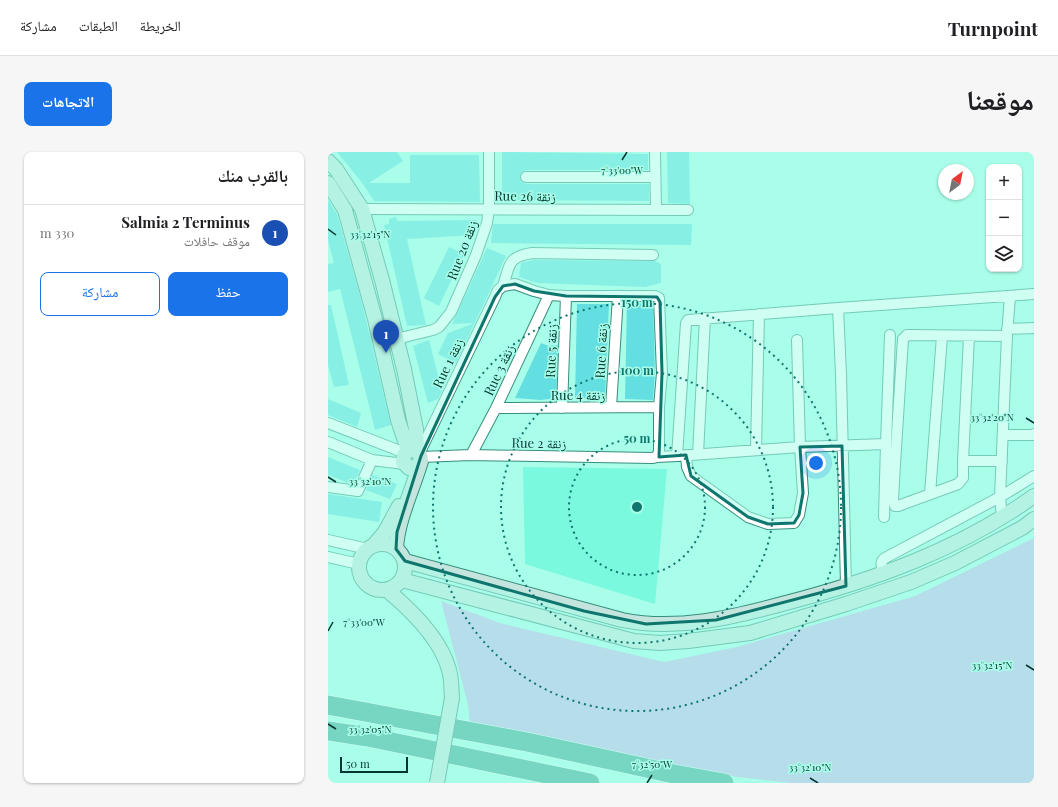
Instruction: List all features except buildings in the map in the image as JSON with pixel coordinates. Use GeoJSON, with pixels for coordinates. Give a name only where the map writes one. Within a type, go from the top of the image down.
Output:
{"type":"FeatureCollection","features":[{"type":"Feature","properties":{"kind":"highway"},"geometry":{"type":"LineString","coordinates":[[328,705],[527,742],[674,774],[724,783]]}},
{"type":"Feature","properties":{"kind":"highway"},"geometry":{"type":"LineString","coordinates":[[328,731],[368,736],[590,783]]}},
{"type":"Feature","properties":{"kind":"street","name":"Rue 20 زنقة"},"geometry":{"type":"LineString","coordinates":[[396,339],[428,332],[439,327],[451,312],[483,237],[489,209],[489,152]]}},
{"type":"Feature","properties":{"kind":"street"},"geometry":{"type":"LineString","coordinates":[[655,152],[656,210]]}},
{"type":"Feature","properties":{"kind":"street"},"geometry":{"type":"LineString","coordinates":[[328,161],[336,169],[362,209],[382,280],[404,369],[416,429],[413,457],[397,532],[396,548]]}},
{"type":"Feature","properties":{"kind":"street"},"geometry":{"type":"LineString","coordinates":[[526,177],[655,176]]}},
{"type":"Feature","properties":{"kind":"street"},"geometry":{"type":"LineString","coordinates":[[328,183],[345,210],[376,319],[398,420],[413,457],[407,485],[398,508],[385,532],[372,547],[362,555],[359,564],[361,576],[365,583],[372,588],[388,590],[398,585],[405,574],[405,561],[402,554],[396,548],[390,545],[382,544],[372,547],[328,540]]}},
{"type":"Feature","properties":{"kind":"street","name":"Rue 26 زنقة"},"geometry":{"type":"LineString","coordinates":[[362,209],[688,210]]}},
{"type":"Feature","properties":{"kind":"street","name":"Rue 1 زنقة"},"geometry":{"type":"LineString","coordinates":[[413,457],[498,290],[503,286],[511,263],[517,256],[532,253],[653,255]]}},
{"type":"Feature","properties":{"kind":"street"},"geometry":{"type":"LineString","coordinates":[[503,286],[515,284],[549,295],[655,296],[659,298],[662,373],[659,451],[657,457]]}},
{"type":"Feature","properties":{"kind":"street"},"geometry":{"type":"LineString","coordinates":[[797,340],[803,493],[800,515],[794,523],[768,524],[748,517],[691,476],[682,456],[686,323],[688,320],[1034,294]]}},
{"type":"Feature","properties":{"kind":"street","name":"Rue 3 زنقة"},"geometry":{"type":"LineString","coordinates":[[471,455],[496,408],[549,295]]}},
{"type":"Feature","properties":{"kind":"street","name":"Rue 5 زنقة"},"geometry":{"type":"LineString","coordinates":[[562,408],[566,296]]}},
{"type":"Feature","properties":{"kind":"street","name":"Rue 6 زنقة"},"geometry":{"type":"LineString","coordinates":[[611,407],[618,296]]}},
{"type":"Feature","properties":{"kind":"street"},"geometry":{"type":"LineString","coordinates":[[1002,518],[1000,497],[1010,296]]}},
{"type":"Feature","properties":{"kind":"street"},"geometry":{"type":"LineString","coordinates":[[838,308],[846,586]]}},
{"type":"Feature","properties":{"kind":"street"},"geometry":{"type":"LineString","coordinates":[[756,450],[759,314]]}},
{"type":"Feature","properties":{"kind":"street"},"geometry":{"type":"LineString","coordinates":[[698,454],[705,318]]}},
{"type":"Feature","properties":{"kind":"street"},"geometry":{"type":"LineString","coordinates":[[969,336],[963,478],[958,484],[895,506],[893,503],[894,464],[903,339],[907,335],[969,336],[1007,333],[1034,328]]}},
{"type":"Feature","properties":{"kind":"street"},"geometry":{"type":"LineString","coordinates":[[884,517],[890,335]]}},
{"type":"Feature","properties":{"kind":"street"},"geometry":{"type":"LineString","coordinates":[[930,494],[942,336]]}},
{"type":"Feature","properties":{"kind":"street","name":"Rue 4 زنقة"},"geometry":{"type":"LineString","coordinates":[[496,408],[660,407]]}},
{"type":"Feature","properties":{"kind":"street"},"geometry":{"type":"LineString","coordinates":[[328,423],[413,457]]}},
{"type":"Feature","properties":{"kind":"street"},"geometry":{"type":"LineString","coordinates":[[1003,435],[1034,434]]}},
{"type":"Feature","properties":{"kind":"street"},"geometry":{"type":"LineString","coordinates":[[328,442],[372,460],[413,457]]}},
{"type":"Feature","properties":{"kind":"street","name":"Rue 2 زنقة"},"geometry":{"type":"LineString","coordinates":[[413,457],[471,455],[652,458],[800,447],[886,444]]}},
{"type":"Feature","properties":{"kind":"street"},"geometry":{"type":"LineString","coordinates":[[328,487],[358,491],[372,460]]}},
{"type":"Feature","properties":{"kind":"street"},"geometry":{"type":"LineString","coordinates":[[963,462],[1002,461]]}},
{"type":"Feature","properties":{"kind":"street"},"geometry":{"type":"LineString","coordinates":[[884,573],[881,565],[883,560],[886,558],[1000,497],[1034,476]]}},
{"type":"Feature","properties":{"kind":"street"},"geometry":{"type":"LineString","coordinates":[[405,561],[584,611],[622,620],[646,624],[685,624],[716,620],[815,596],[925,558],[1002,518],[1034,496]]}},
{"type":"Feature","properties":{"kind":"street"},"geometry":{"type":"LineString","coordinates":[[402,580],[634,641],[654,643],[688,641],[750,632],[877,594],[911,582],[962,560],[1022,528],[1034,519]]}},
{"type":"Feature","properties":{"kind":"street"},"geometry":{"type":"LineString","coordinates":[[328,557],[359,564]]}},
{"type":"Feature","properties":{"kind":"street"},"geometry":{"type":"LineString","coordinates":[[388,590],[402,602],[421,623],[441,650],[450,671],[452,698],[437,783]]}},
{"type":"Feature","properties":{"kind":"highlighted area"},"geometry":{"type":"Polygon","coordinates":[[[515,284],[534,291],[566,296],[657,297],[660,302],[662,373],[659,457],[686,455],[691,476],[748,517],[768,524],[794,523],[799,515],[803,493],[800,447],[842,446],[846,586],[716,620],[646,624],[584,611],[405,561],[396,549],[397,532],[421,456],[495,297],[503,286],[515,284]]]}},
{"type":"Feature","properties":{"kind":"shaded area"},"geometry":{"type":"Polygon","coordinates":[[[523,467],[667,469],[655,604],[525,564],[523,467]]]}},
{"type":"Feature","properties":{"kind":"shaded area"},"geometry":{"type":"Polygon","coordinates":[[[1034,538],[1034,783],[790,783],[737,777],[470,726],[468,705],[441,601],[500,623],[664,662],[737,647],[915,596],[1034,538]]]}},
{"type":"Feature","properties":{"kind":"place","name":"Salmia 2 Terminus"},"geometry":{"type":"Point","coordinates":[386,353]}}]}
